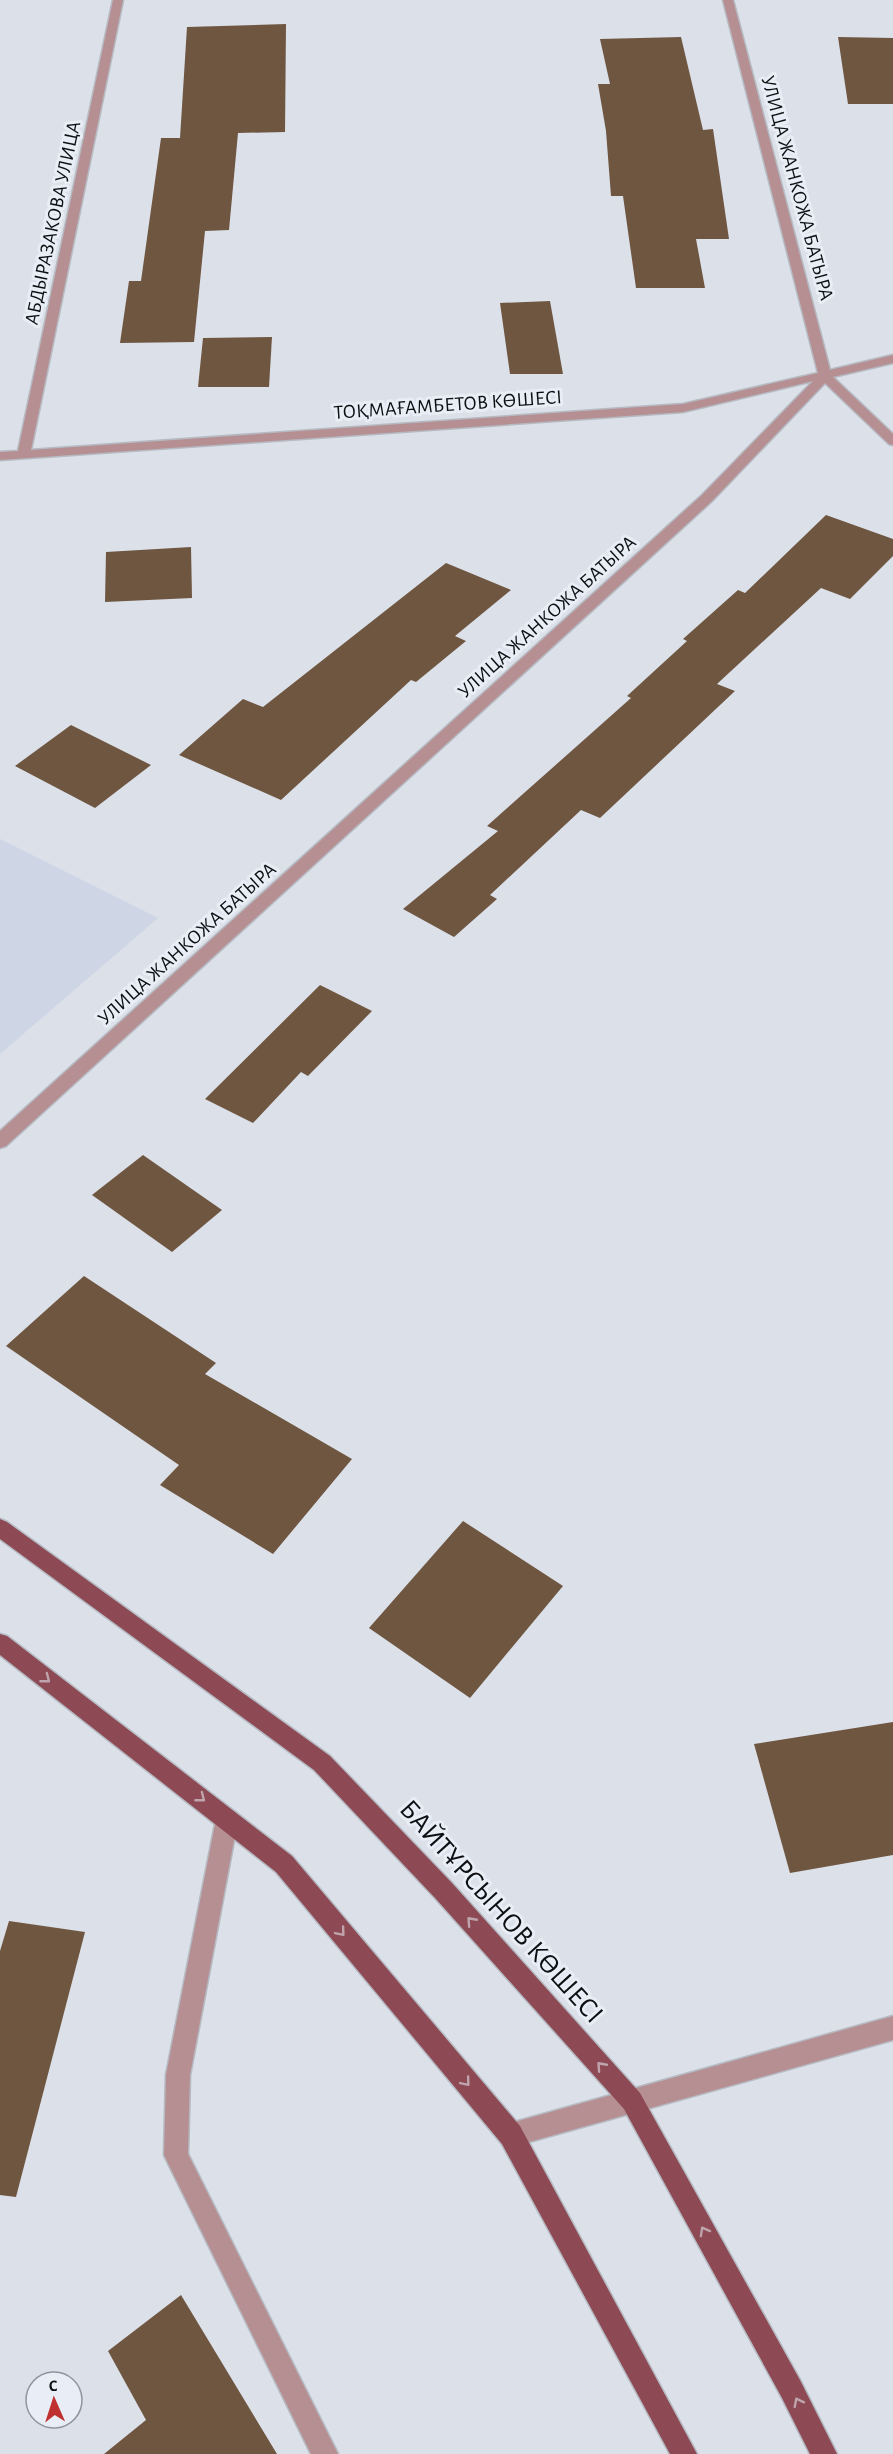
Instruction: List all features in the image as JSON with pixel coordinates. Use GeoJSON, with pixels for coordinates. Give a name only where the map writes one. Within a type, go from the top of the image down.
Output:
{"type":"FeatureCollection","features":[{"type":"Feature","properties":{"kind":"main road","name":"БАЙТҰРСЫНОВ КӨШЕСІ"},"geometry":{"type":"LineString","coordinates":[[0,1528],[322,1763],[444,1892],[632,2101],[791,2389],[824,2454]]}},
{"type":"Feature","properties":{"kind":"main road"},"geometry":{"type":"LineString","coordinates":[[0,1643],[284,1864],[511,2135],[684,2454]]}},
{"type":"Feature","properties":{"kind":"street","name":"АБДЫРАЗАКОВА УЛИЦА"},"geometry":{"type":"LineString","coordinates":[[24,454],[118,0]]}},
{"type":"Feature","properties":{"kind":"street","name":"УЛИЦА ЖАНКОЖА БАТЫРА"},"geometry":{"type":"LineString","coordinates":[[0,1141],[707,498],[825,376],[728,0]]}},
{"type":"Feature","properties":{"kind":"street","name":"ТОҚМАҒАМБЕТОВ КӨШЕСІ"},"geometry":{"type":"LineString","coordinates":[[0,456],[683,408],[893,359]]}},
{"type":"Feature","properties":{"kind":"street"},"geometry":{"type":"LineString","coordinates":[[825,376],[893,441]]}},
{"type":"Feature","properties":{"kind":"street"},"geometry":{"type":"LineString","coordinates":[[227,1819],[178,2075],[176,2155],[325,2454]]}},
{"type":"Feature","properties":{"kind":"street"},"geometry":{"type":"LineString","coordinates":[[511,2135],[893,2028]]}},
{"type":"Feature","properties":{"kind":"shaded area"},"geometry":{"type":"Polygon","coordinates":[[[0,839],[158,918],[0,1054],[0,839]]]}},
{"type":"Feature","properties":{"kind":"building"},"geometry":{"type":"Polygon","coordinates":[[[286,24],[285,132],[238,133],[229,230],[205,231],[194,342],[120,343],[129,281],[141,281],[161,138],[180,138],[187,27],[286,24]]]}},
{"type":"Feature","properties":{"kind":"building"},"geometry":{"type":"Polygon","coordinates":[[[681,37],[703,130],[713,129],[729,239],[696,239],[705,288],[636,288],[623,196],[611,196],[606,131],[598,84],[610,84],[600,39],[681,37]]]}},
{"type":"Feature","properties":{"kind":"building"},"geometry":{"type":"Polygon","coordinates":[[[838,37],[893,38],[893,104],[848,104],[838,37]]]}},
{"type":"Feature","properties":{"kind":"building"},"geometry":{"type":"Polygon","coordinates":[[[550,301],[563,374],[510,374],[500,303],[550,301]]]}},
{"type":"Feature","properties":{"kind":"building"},"geometry":{"type":"Polygon","coordinates":[[[272,337],[269,387],[198,387],[203,338],[272,337]]]}},
{"type":"Feature","properties":{"kind":"building"},"geometry":{"type":"Polygon","coordinates":[[[826,515],[893,539],[893,556],[850,599],[821,588],[717,684],[735,691],[600,818],[581,810],[490,895],[497,899],[454,937],[403,909],[498,831],[487,826],[631,698],[627,696],[687,641],[683,639],[738,590],[745,593],[826,515]]]}},
{"type":"Feature","properties":{"kind":"building"},"geometry":{"type":"Polygon","coordinates":[[[191,547],[192,598],[105,602],[106,552],[191,547]]]}},
{"type":"Feature","properties":{"kind":"building"},"geometry":{"type":"Polygon","coordinates":[[[446,563],[511,590],[455,636],[466,641],[416,682],[411,680],[281,800],[179,755],[243,699],[263,707],[446,563]]]}},
{"type":"Feature","properties":{"kind":"building"},"geometry":{"type":"Polygon","coordinates":[[[71,725],[151,765],[95,808],[15,766],[71,725]]]}},
{"type":"Feature","properties":{"kind":"building"},"geometry":{"type":"Polygon","coordinates":[[[320,985],[372,1011],[308,1076],[301,1072],[253,1123],[205,1099],[320,985]]]}},
{"type":"Feature","properties":{"kind":"building"},"geometry":{"type":"Polygon","coordinates":[[[143,1155],[222,1210],[172,1252],[92,1195],[143,1155]]]}},
{"type":"Feature","properties":{"kind":"building"},"geometry":{"type":"Polygon","coordinates":[[[84,1276],[216,1363],[205,1374],[352,1459],[273,1554],[160,1485],[179,1465],[6,1346],[84,1276]]]}},
{"type":"Feature","properties":{"kind":"building"},"geometry":{"type":"Polygon","coordinates":[[[463,1521],[563,1586],[470,1698],[369,1628],[463,1521]]]}},
{"type":"Feature","properties":{"kind":"building"},"geometry":{"type":"Polygon","coordinates":[[[893,1722],[893,1855],[790,1873],[754,1744],[893,1722]]]}},
{"type":"Feature","properties":{"kind":"building"},"geometry":{"type":"Polygon","coordinates":[[[9,1921],[85,1932],[16,2197],[0,2195],[0,1951],[9,1921]]]}},
{"type":"Feature","properties":{"kind":"building"},"geometry":{"type":"Polygon","coordinates":[[[181,2295],[277,2454],[104,2454],[146,2420],[108,2351],[181,2295]]]}}]}
